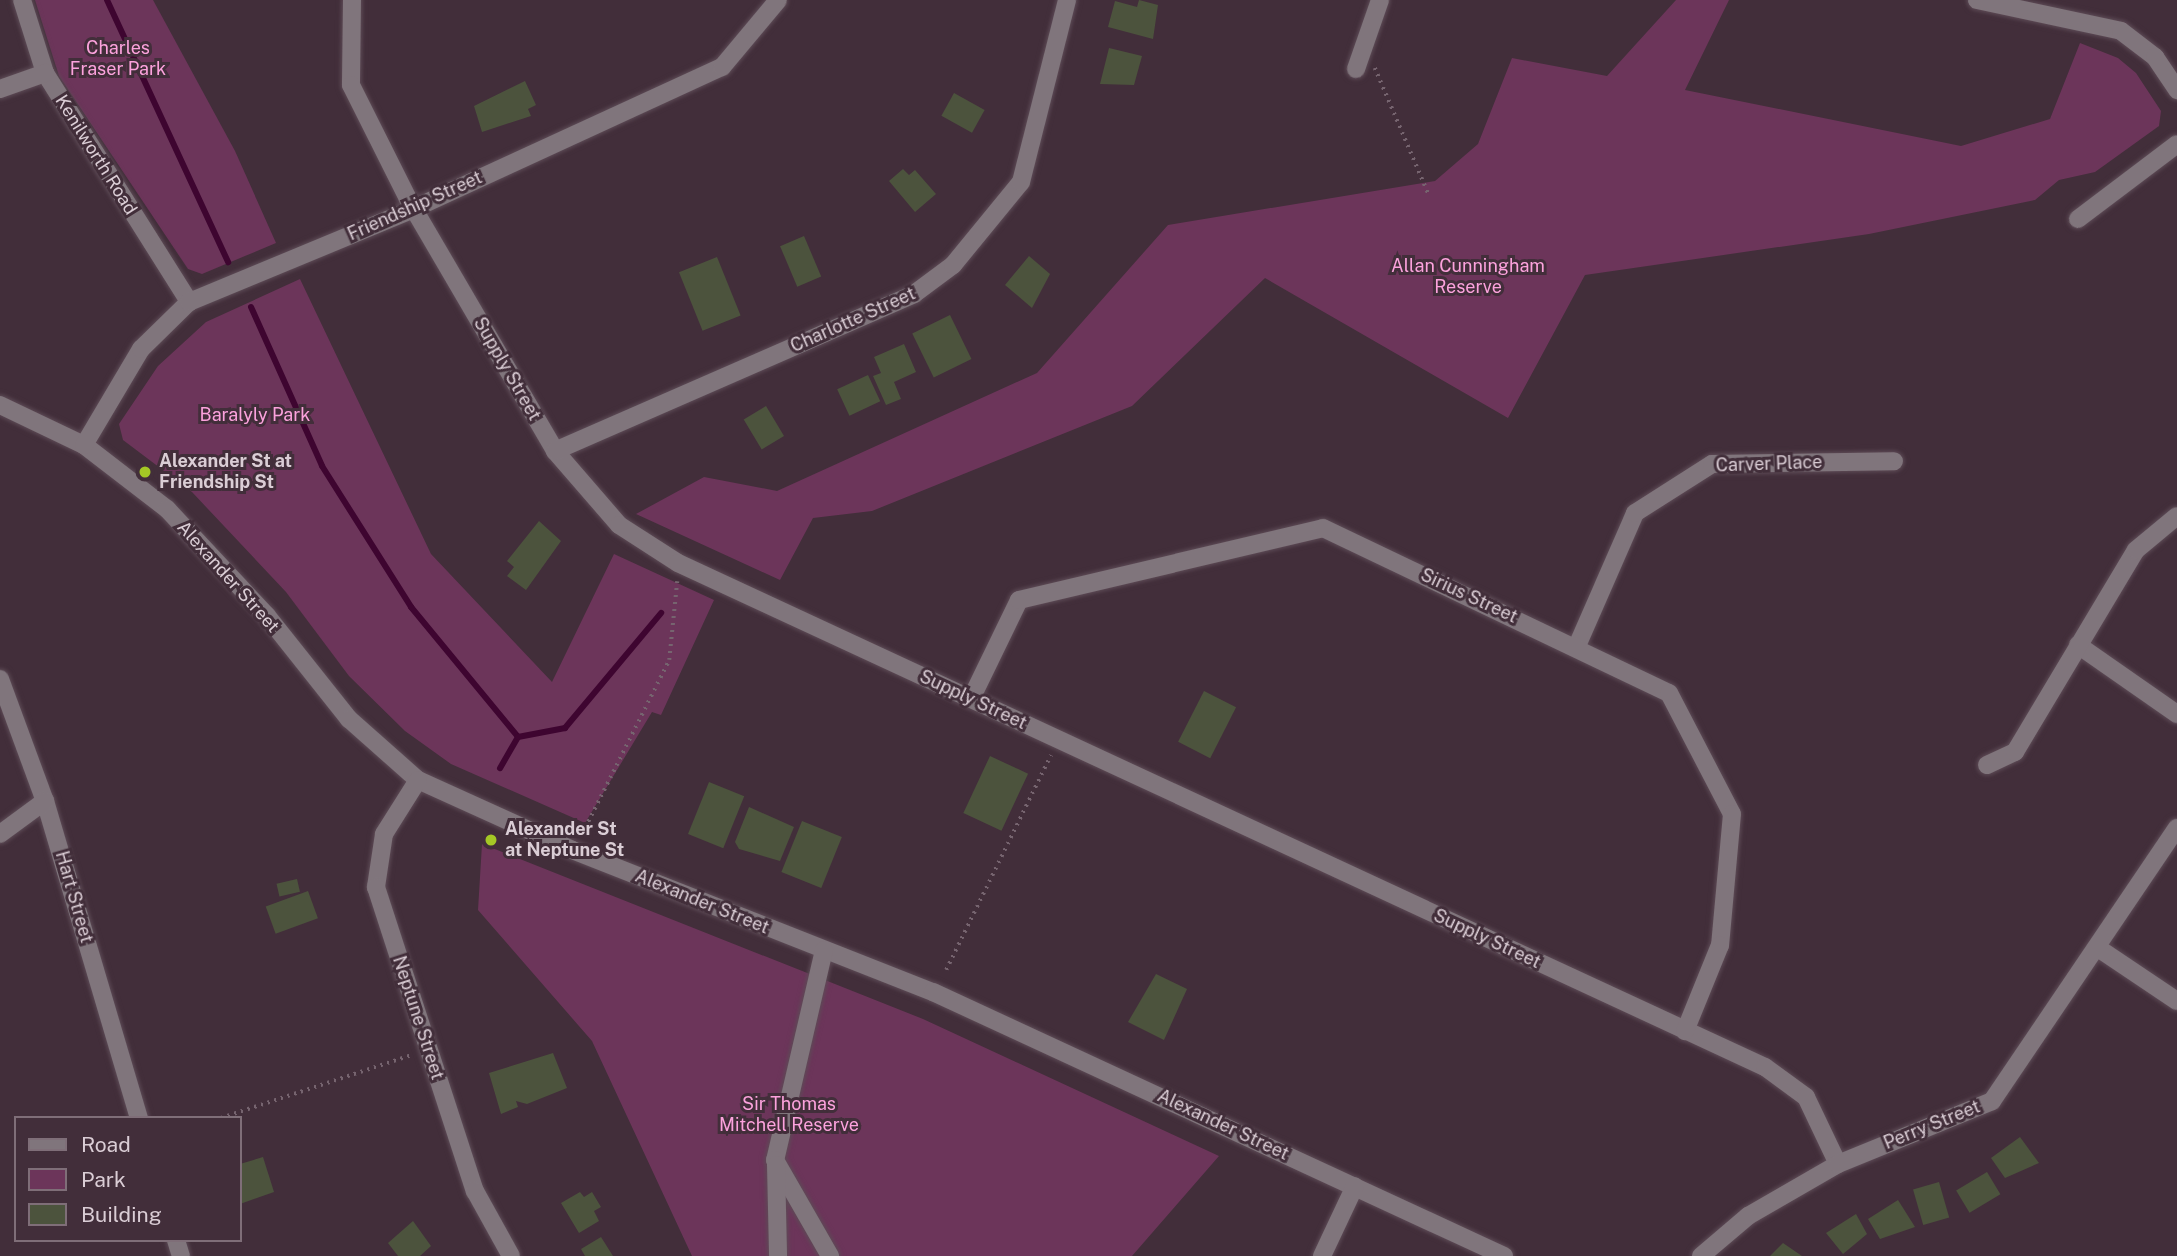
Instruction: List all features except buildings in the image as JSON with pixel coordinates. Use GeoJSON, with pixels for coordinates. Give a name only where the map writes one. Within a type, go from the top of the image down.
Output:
{"type":"FeatureCollection","features":[{"type":"Feature","properties":{"kind":"street","name":"Kenilworth Road"},"geometry":{"type":"LineString","coordinates":[[22,0],[45,73],[188,302]]}},
{"type":"Feature","properties":{"kind":"street","name":"Supply Street"},"geometry":{"type":"LineString","coordinates":[[352,0],[351,85],[413,209],[555,451],[619,525],[676,562],[1785,1079],[1806,1097],[1838,1164]]}},
{"type":"Feature","properties":{"kind":"street","name":"Friendship Street"},"geometry":{"type":"LineString","coordinates":[[84,445],[141,349],[188,302],[413,209],[722,67],[778,0]]}},
{"type":"Feature","properties":{"kind":"street","name":"Charlotte Street"},"geometry":{"type":"LineString","coordinates":[[555,451],[914,294],[953,265],[1021,182],[1067,0]]}},
{"type":"Feature","properties":{"kind":"street"},"geometry":{"type":"LineString","coordinates":[[1356,69],[1380,0]]}},
{"type":"Feature","properties":{"kind":"street"},"geometry":{"type":"LineString","coordinates":[[1977,0],[2121,31],[2155,57],[2177,90]]}},
{"type":"Feature","properties":{"kind":"street"},"geometry":{"type":"LineString","coordinates":[[0,89],[45,73]]}},
{"type":"Feature","properties":{"kind":"street"},"geometry":{"type":"LineString","coordinates":[[2078,219],[2177,144]]}},
{"type":"Feature","properties":{"kind":"street","name":"Alexander Street"},"geometry":{"type":"LineString","coordinates":[[0,405],[84,445],[167,509],[267,616],[349,719],[418,780],[572,850],[933,992],[1504,1256]]}},
{"type":"Feature","properties":{"kind":"street","name":"Carver Place"},"geometry":{"type":"LineString","coordinates":[[1577,646],[1635,513],[1712,464],[1894,461]]}},
{"type":"Feature","properties":{"kind":"street"},"geometry":{"type":"LineString","coordinates":[[1987,765],[2015,752],[2136,550],[2177,516]]}},
{"type":"Feature","properties":{"kind":"street","name":"Sirius Street"},"geometry":{"type":"LineString","coordinates":[[971,699],[1020,600],[1322,527],[1577,646],[1669,693],[1732,814],[1720,945],[1685,1031]]}},
{"type":"Feature","properties":{"kind":"street"},"geometry":{"type":"LineString","coordinates":[[2078,645],[2177,714]]}},
{"type":"Feature","properties":{"kind":"street","name":"Hart Street"},"geometry":{"type":"LineString","coordinates":[[0,679],[46,801],[138,1116]]}},
{"type":"Feature","properties":{"kind":"street","name":"Neptune Street"},"geometry":{"type":"LineString","coordinates":[[418,780],[384,834],[376,887],[475,1191],[511,1256]]}},
{"type":"Feature","properties":{"kind":"street"},"geometry":{"type":"LineString","coordinates":[[0,834],[46,801]]}},
{"type":"Feature","properties":{"kind":"street","name":"Perry Street"},"geometry":{"type":"LineString","coordinates":[[1701,1256],[1748,1216],[1838,1164],[1992,1101],[2177,828]]}},
{"type":"Feature","properties":{"kind":"street"},"geometry":{"type":"LineString","coordinates":[[2098,948],[2177,1001]]}},
{"type":"Feature","properties":{"kind":"street"},"geometry":{"type":"LineString","coordinates":[[778,1256],[775,1160],[824,950]]}},
{"type":"Feature","properties":{"kind":"street"},"geometry":{"type":"LineString","coordinates":[[775,1160],[830,1256]]}},
{"type":"Feature","properties":{"kind":"street"},"geometry":{"type":"LineString","coordinates":[[1322,1256],[1355,1186]]}},
{"type":"Feature","properties":{"kind":"path"},"geometry":{"type":"LineString","coordinates":[[1365,44],[1428,193]]}},
{"type":"Feature","properties":{"kind":"path"},"geometry":{"type":"LineString","coordinates":[[585,828],[669,660],[679,601],[676,562]]}},
{"type":"Feature","properties":{"kind":"path"},"geometry":{"type":"LineString","coordinates":[[946,970],[1059,739]]}},
{"type":"Feature","properties":{"kind":"path"},"geometry":{"type":"LineString","coordinates":[[227,1116],[427,1050]]}},
{"type":"Feature","properties":{"kind":"green space","name":"Charles Fraser Park"},"geometry":{"type":"Polygon","coordinates":[[[35,0],[153,0],[235,151],[276,243],[202,274],[188,269],[59,76],[35,0]]]}},
{"type":"Feature","properties":{"kind":"green space","name":"Allan Cunningham Reserve"},"geometry":{"type":"Polygon","coordinates":[[[1676,0],[1729,0],[1685,90],[1961,146],[2050,119],[2080,43],[2118,58],[2136,73],[2161,111],[2159,126],[2095,172],[2059,180],[2035,200],[1869,234],[1585,275],[1508,418],[1265,278],[1132,406],[872,511],[813,518],[780,580],[636,514],[704,477],[777,491],[1037,373],[1168,225],[1435,181],[1478,144],[1512,58],[1607,76],[1676,0]]]}},
{"type":"Feature","properties":{"kind":"green space","name":"Baralyly Park"},"geometry":{"type":"Polygon","coordinates":[[[300,279],[431,554],[552,682],[614,554],[714,600],[661,715],[652,712],[585,823],[451,764],[405,731],[349,676],[286,592],[192,492],[123,440],[119,424],[158,366],[206,322],[300,279]]]}},
{"type":"Feature","properties":{"kind":"green space","name":"Sir Thomas Mitchell Reserve"},"geometry":{"type":"Polygon","coordinates":[[[482,844],[923,1019],[1219,1156],[1132,1256],[692,1256],[592,1041],[478,910],[482,844]]]}},
{"type":"Feature","properties":{"kind":"waterway"},"geometry":{"type":"LineString","coordinates":[[107,0],[228,262]]}},
{"type":"Feature","properties":{"kind":"waterway"},"geometry":{"type":"LineString","coordinates":[[251,307],[322,466],[411,607],[518,737],[500,768]]}},
{"type":"Feature","properties":{"kind":"waterway"},"geometry":{"type":"LineString","coordinates":[[518,737],[565,728],[661,613]]}},
{"type":"Feature","properties":{"kind":"place","name":"Alexander St at Friendship St"},"geometry":{"type":"Point","coordinates":[145,472]}},
{"type":"Feature","properties":{"kind":"place","name":"Alexander St at Neptune St"},"geometry":{"type":"Point","coordinates":[491,840]}}]}
